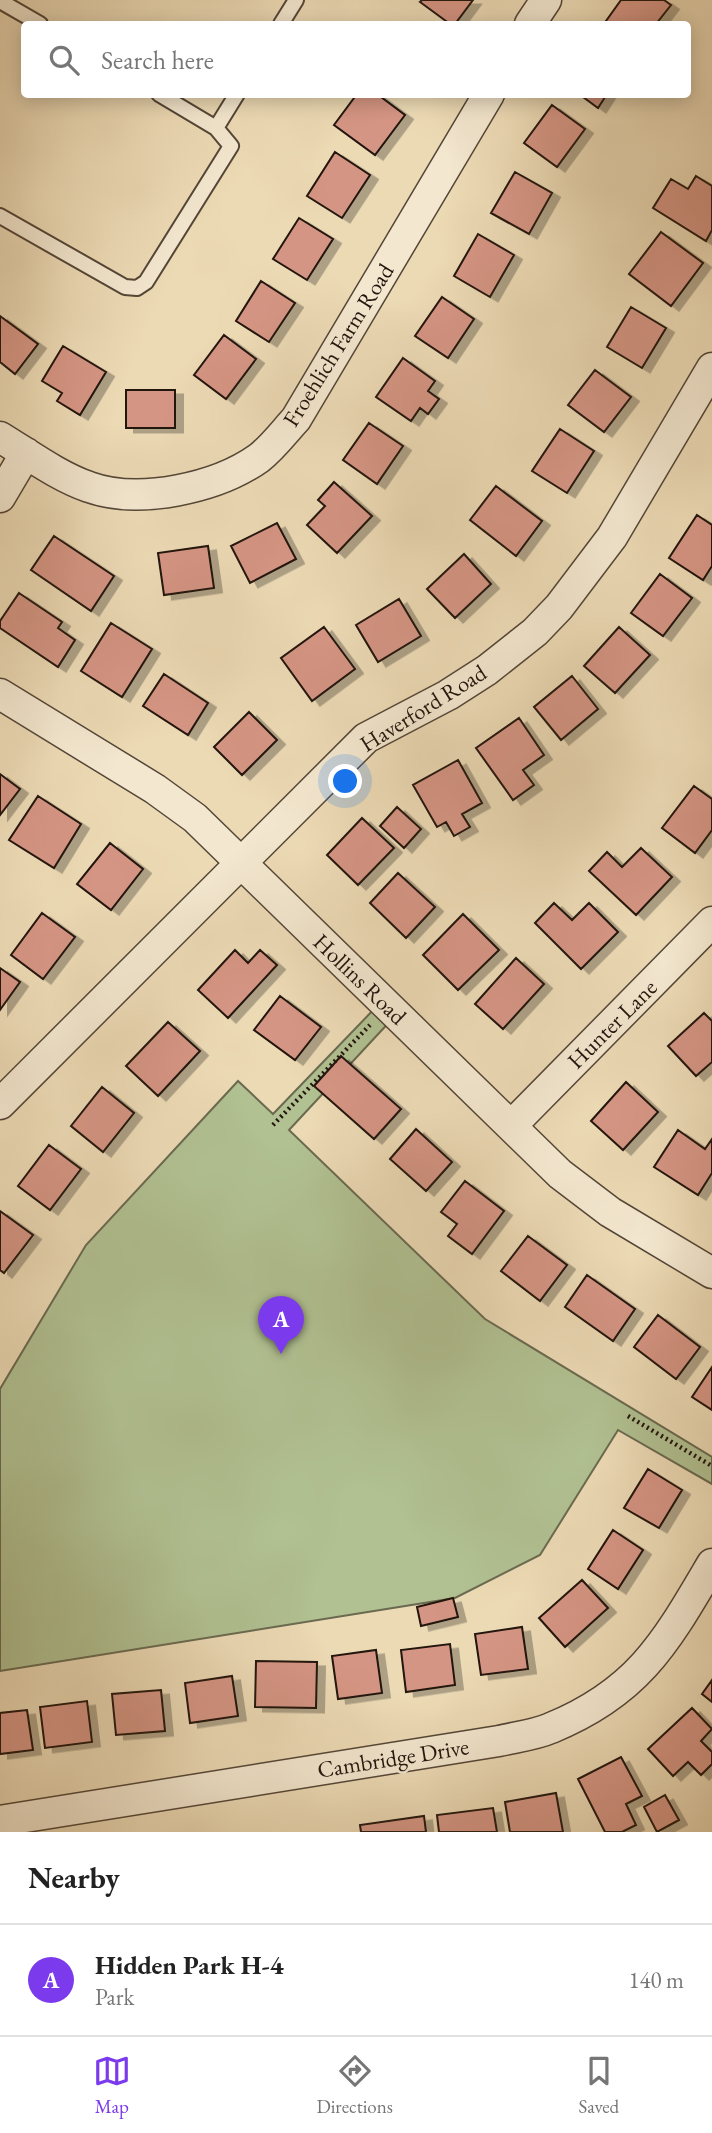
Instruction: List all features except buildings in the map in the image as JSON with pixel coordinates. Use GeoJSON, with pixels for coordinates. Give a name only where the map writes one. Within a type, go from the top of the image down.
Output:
{"type":"FeatureCollection","features":[{"type":"Feature","properties":{"kind":"street"},"geometry":{"type":"LineString","coordinates":[[532,21],[546,0]]}},
{"type":"Feature","properties":{"kind":"street","name":"Froehlich Farm Road"},"geometry":{"type":"LineString","coordinates":[[0,437],[90,488],[140,494],[187,489],[215,482],[257,459],[296,419],[487,98]]}},
{"type":"Feature","properties":{"kind":"street","name":"Haverford Road"},"geometry":{"type":"LineString","coordinates":[[0,1104],[238,863],[366,738],[448,695],[488,670],[551,615],[612,537],[712,368]]}},
{"type":"Feature","properties":{"kind":"street"},"geometry":{"type":"LineString","coordinates":[[0,497],[26,453]]}},
{"type":"Feature","properties":{"kind":"street","name":"Hollins Road"},"geometry":{"type":"LineString","coordinates":[[0,694],[155,789],[195,818],[238,863],[560,1174],[610,1212],[712,1273]]}},
{"type":"Feature","properties":{"kind":"street","name":"Hunter Lane"},"geometry":{"type":"LineString","coordinates":[[512,1125],[712,922]]}},
{"type":"Feature","properties":{"kind":"street","name":"Cambridge Drive"},"geometry":{"type":"LineString","coordinates":[[0,1821],[499,1741],[550,1729],[611,1697],[643,1670],[682,1615],[712,1564]]}},
{"type":"Feature","properties":{"kind":"lane"},"geometry":{"type":"LineString","coordinates":[[283,21],[296,0]]}},
{"type":"Feature","properties":{"kind":"lane"},"geometry":{"type":"LineString","coordinates":[[0,1],[35,21]]}},
{"type":"Feature","properties":{"kind":"lane"},"geometry":{"type":"LineString","coordinates":[[0,216],[125,287],[136,288],[146,282],[231,146],[216,128],[166,98]]}},
{"type":"Feature","properties":{"kind":"lane"},"geometry":{"type":"LineString","coordinates":[[216,128],[235,98]]}},
{"type":"Feature","properties":{"kind":"path"},"geometry":{"type":"LineString","coordinates":[[273,1125],[389,1006]]}},
{"type":"Feature","properties":{"kind":"path"},"geometry":{"type":"LineString","coordinates":[[628,1416],[712,1466]]}},
{"type":"Feature","properties":{"kind":"green space"},"geometry":{"type":"Polygon","coordinates":[[[379,1004],[394,1017],[289,1130],[485,1319],[712,1457],[712,1484],[618,1430],[540,1555],[455,1598],[0,1671],[0,1389],[86,1245],[238,1081],[273,1114],[379,1004]]]}},
{"type":"Feature","properties":{"kind":"place","name":"Hidden Park H-4"},"geometry":{"type":"Point","coordinates":[281,1354]}}]}
